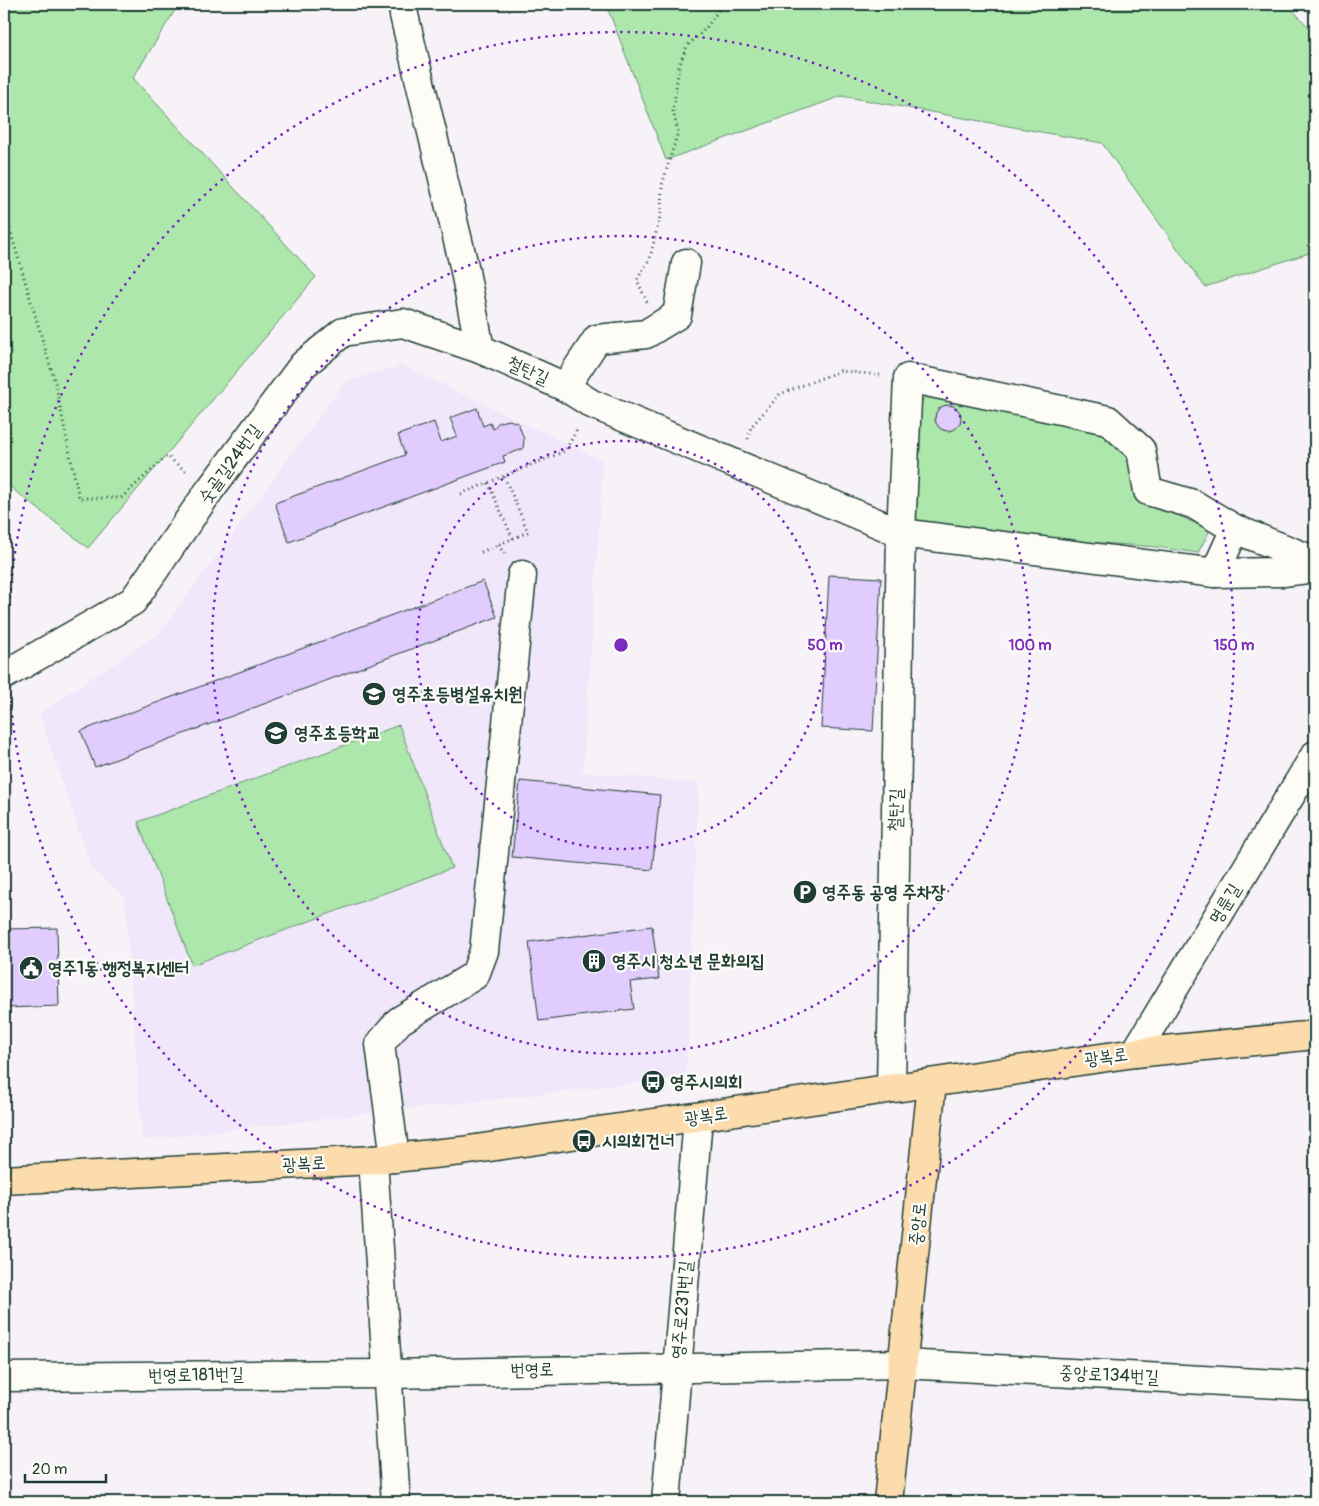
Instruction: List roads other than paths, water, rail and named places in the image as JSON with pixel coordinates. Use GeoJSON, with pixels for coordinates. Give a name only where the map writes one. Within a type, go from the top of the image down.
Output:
{"type":"FeatureCollection","features":[{"type":"Feature","properties":{"kind":"main road","name":"광복로"},"geometry":{"type":"LineString","coordinates":[[4,1180],[384,1159],[698,1118],[892,1087],[932,1083],[1135,1053],[1315,1035]]}},
{"type":"Feature","properties":{"kind":"main road","name":"중앙로"},"geometry":{"type":"LineString","coordinates":[[888,1502],[932,1083]]}},
{"type":"Feature","properties":{"kind":"street"},"geometry":{"type":"LineString","coordinates":[[403,4],[406,25],[464,266],[480,349]]}},
{"type":"Feature","properties":{"kind":"street"},"geometry":{"type":"LineString","coordinates":[[565,387],[597,339],[646,334],[677,315],[686,263]]}},
{"type":"Feature","properties":{"kind":"street","name":"숫골길24번길"},"geometry":{"type":"LineString","coordinates":[[4,675],[133,601],[209,492],[303,365],[343,332],[403,323],[480,349]]}},
{"type":"Feature","properties":{"kind":"street","name":"철탄길"},"geometry":{"type":"LineString","coordinates":[[480,349],[565,387],[592,404],[901,533]]}},
{"type":"Feature","properties":{"kind":"street","name":"철탄길"},"geometry":{"type":"LineString","coordinates":[[892,1087],[901,533],[908,378],[1108,420],[1142,450],[1148,491],[1193,504],[1235,529]]}},
{"type":"Feature","properties":{"kind":"street"},"geometry":{"type":"LineString","coordinates":[[1215,573],[1235,529],[1315,561]]}},
{"type":"Feature","properties":{"kind":"street"},"geometry":{"type":"LineString","coordinates":[[901,533],[1215,573],[1283,572],[1315,568]]}},
{"type":"Feature","properties":{"kind":"street"},"geometry":{"type":"LineString","coordinates":[[396,1502],[388,1374],[380,1044],[399,1021],[475,975],[484,950],[522,575]]}},
{"type":"Feature","properties":{"kind":"street","name":"명륜길"},"geometry":{"type":"LineString","coordinates":[[1135,1053],[1315,755]]}},
{"type":"Feature","properties":{"kind":"street","name":"영주로231번길"},"geometry":{"type":"LineString","coordinates":[[666,1502],[698,1118]]}},
{"type":"Feature","properties":{"kind":"street"},"geometry":{"type":"LineString","coordinates":[[677,1367],[903,1364]]}},
{"type":"Feature","properties":{"kind":"street","name":"중앙로134번길"},"geometry":{"type":"LineString","coordinates":[[903,1364],[1315,1386]]}},
{"type":"Feature","properties":{"kind":"street","name":"번영로"},"geometry":{"type":"LineString","coordinates":[[388,1374],[677,1367]]}},
{"type":"Feature","properties":{"kind":"street","name":"번영로181번길"},"geometry":{"type":"LineString","coordinates":[[4,1377],[388,1374]]}},
{"type":"Feature","properties":{"kind":"place","name":"영주초등병설유치원"},"geometry":{"type":"Point","coordinates":[374,694]}},
{"type":"Feature","properties":{"kind":"place","name":"영주초등학교"},"geometry":{"type":"Point","coordinates":[276,733]}},
{"type":"Feature","properties":{"kind":"place","name":"영주동 공영 주차장"},"geometry":{"type":"Point","coordinates":[805,892]}},
{"type":"Feature","properties":{"kind":"place","name":"영주시 청소년 문화의집"},"geometry":{"type":"Point","coordinates":[594,961]}},
{"type":"Feature","properties":{"kind":"place","name":"영주1동 행정복지센터"},"geometry":{"type":"Point","coordinates":[31,968]}},
{"type":"Feature","properties":{"kind":"place","name":"영주시의회"},"geometry":{"type":"Point","coordinates":[653,1082]}},
{"type":"Feature","properties":{"kind":"place","name":"시의회건너"},"geometry":{"type":"Point","coordinates":[584,1141]}}]}
